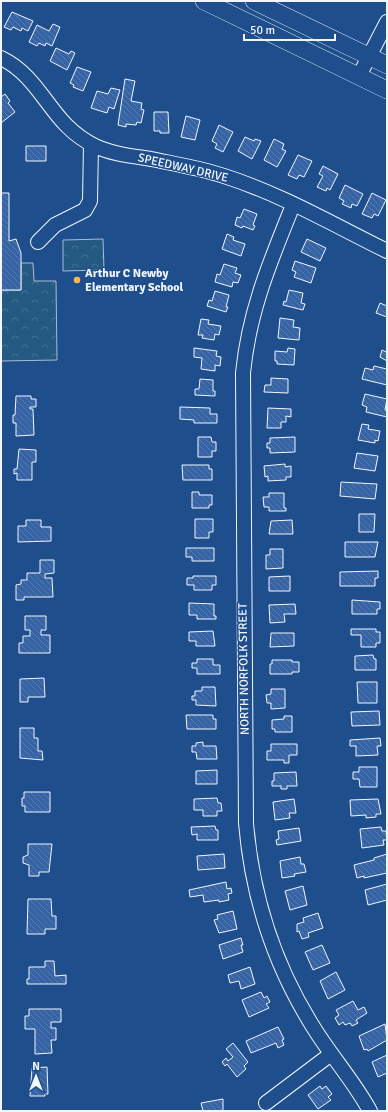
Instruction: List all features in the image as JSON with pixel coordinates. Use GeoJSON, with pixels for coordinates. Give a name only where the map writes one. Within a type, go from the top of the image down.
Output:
{"type":"FeatureCollection","features":[{"type":"Feature","properties":{"kind":"main road"},"geometry":{"type":"LineString","coordinates":[[204,1],[387,90]]}},
{"type":"Feature","properties":{"kind":"main road"},"geometry":{"type":"LineString","coordinates":[[254,1],[387,65]]}},
{"type":"Feature","properties":{"kind":"street"},"geometry":{"type":"LineString","coordinates":[[359,76],[386,27]]}},
{"type":"Feature","properties":{"kind":"street","name":"SPEEDWAY DRIVE"},"geometry":{"type":"LineString","coordinates":[[1,58],[26,75],[62,123],[75,134],[91,144],[120,154],[180,165],[224,176],[293,205],[387,251]]}},
{"type":"Feature","properties":{"kind":"street"},"geometry":{"type":"LineString","coordinates":[[38,242],[56,225],[85,210],[90,201],[91,144]]}},
{"type":"Feature","properties":{"kind":"street","name":"NORTH NORFOLK STREET"},"geometry":{"type":"LineString","coordinates":[[293,205],[257,296],[246,345],[243,373],[245,800],[251,861],[267,927],[280,965],[311,1024],[359,1092],[370,1111]]}},
{"type":"Feature","properties":{"kind":"street"},"geometry":{"type":"LineString","coordinates":[[266,1103],[332,1054]]}},
{"type":"Feature","properties":{"kind":"green space"},"geometry":{"type":"Polygon","coordinates":[[[103,239],[104,270],[63,271],[63,240],[103,239]]]}},
{"type":"Feature","properties":{"kind":"green space"},"geometry":{"type":"Polygon","coordinates":[[[21,263],[33,263],[34,281],[56,281],[57,360],[1,361],[1,290],[21,290],[21,263]]]}},
{"type":"Feature","properties":{"kind":"building"},"geometry":{"type":"Polygon","coordinates":[[[12,12],[33,21],[28,31],[22,28],[21,31],[13,27],[11,30],[4,27],[12,12]]]}},
{"type":"Feature","properties":{"kind":"building"},"geometry":{"type":"Polygon","coordinates":[[[53,24],[60,27],[52,46],[46,43],[45,46],[39,43],[37,46],[29,42],[37,25],[49,31],[53,24]]]}},
{"type":"Feature","properties":{"kind":"building"},"geometry":{"type":"Polygon","coordinates":[[[56,48],[69,54],[71,51],[75,53],[67,70],[50,61],[56,48]]]}},
{"type":"Feature","properties":{"kind":"building"},"geometry":{"type":"Polygon","coordinates":[[[77,67],[91,72],[83,91],[73,87],[74,85],[70,83],[77,67]]]}},
{"type":"Feature","properties":{"kind":"building"},"geometry":{"type":"Polygon","coordinates":[[[125,79],[135,81],[131,101],[142,103],[141,109],[144,110],[141,123],[137,122],[136,125],[126,124],[126,127],[118,125],[125,79]]]}},
{"type":"Feature","properties":{"kind":"building"},"geometry":{"type":"Polygon","coordinates":[[[111,88],[120,90],[114,109],[109,107],[107,113],[91,108],[97,91],[108,94],[111,88]]]}},
{"type":"Feature","properties":{"kind":"building"},"geometry":{"type":"Polygon","coordinates":[[[5,94],[10,101],[8,103],[15,112],[1,123],[1,97],[5,94]]]}},
{"type":"Feature","properties":{"kind":"building"},"geometry":{"type":"Polygon","coordinates":[[[154,112],[168,112],[169,133],[154,131],[154,112]]]}},
{"type":"Feature","properties":{"kind":"building"},"geometry":{"type":"Polygon","coordinates":[[[186,116],[200,120],[195,140],[181,137],[186,116]]]}},
{"type":"Feature","properties":{"kind":"building"},"geometry":{"type":"Polygon","coordinates":[[[219,125],[233,132],[223,152],[215,148],[217,144],[212,141],[219,125]]]}},
{"type":"Feature","properties":{"kind":"building"},"geometry":{"type":"Polygon","coordinates":[[[245,137],[254,141],[255,139],[261,141],[252,159],[238,151],[245,137]]]}},
{"type":"Feature","properties":{"kind":"building"},"geometry":{"type":"Polygon","coordinates":[[[274,139],[284,144],[282,149],[286,151],[277,167],[264,160],[274,139]]]}},
{"type":"Feature","properties":{"kind":"building"},"geometry":{"type":"Polygon","coordinates":[[[26,146],[46,146],[46,161],[26,161],[26,146]]]}},
{"type":"Feature","properties":{"kind":"building"},"geometry":{"type":"Polygon","coordinates":[[[298,155],[312,161],[304,177],[299,175],[297,179],[288,175],[298,155]]]}},
{"type":"Feature","properties":{"kind":"building"},"geometry":{"type":"Polygon","coordinates":[[[323,166],[338,174],[330,190],[327,188],[326,191],[317,187],[323,176],[319,174],[323,166]]]}},
{"type":"Feature","properties":{"kind":"building"},"geometry":{"type":"Polygon","coordinates":[[[345,185],[363,194],[357,206],[352,204],[351,208],[342,204],[344,201],[339,198],[345,185]]]}},
{"type":"Feature","properties":{"kind":"building"},"geometry":{"type":"Polygon","coordinates":[[[1,193],[9,193],[9,241],[16,239],[21,253],[21,290],[1,290],[1,193]]]}},
{"type":"Feature","properties":{"kind":"building"},"geometry":{"type":"Polygon","coordinates":[[[372,193],[386,200],[378,216],[374,214],[372,218],[362,214],[372,193]]]}},
{"type":"Feature","properties":{"kind":"building"},"geometry":{"type":"Polygon","coordinates":[[[244,209],[257,214],[253,225],[255,226],[253,230],[235,225],[237,217],[240,218],[244,209]]]}},
{"type":"Feature","properties":{"kind":"building"},"geometry":{"type":"Polygon","coordinates":[[[227,234],[234,237],[233,240],[245,244],[241,256],[222,249],[227,234]]]}},
{"type":"Feature","properties":{"kind":"building"},"geometry":{"type":"Polygon","coordinates":[[[307,239],[326,248],[320,261],[301,252],[307,239]]]}},
{"type":"Feature","properties":{"kind":"building"},"geometry":{"type":"Polygon","coordinates":[[[295,261],[316,268],[311,283],[294,277],[296,272],[292,270],[295,261]]]}},
{"type":"Feature","properties":{"kind":"building"},"geometry":{"type":"Polygon","coordinates":[[[224,264],[237,268],[235,273],[241,275],[238,283],[233,282],[232,287],[215,282],[217,274],[220,275],[224,264]]]}},
{"type":"Feature","properties":{"kind":"building"},"geometry":{"type":"Polygon","coordinates":[[[289,290],[303,293],[301,303],[305,304],[303,310],[283,305],[284,301],[286,302],[289,290]]]}},
{"type":"Feature","properties":{"kind":"building"},"geometry":{"type":"Polygon","coordinates":[[[215,291],[229,295],[226,312],[207,306],[209,300],[212,301],[215,291]]]}},
{"type":"Feature","properties":{"kind":"building"},"geometry":{"type":"Polygon","coordinates":[[[380,303],[387,306],[387,317],[376,313],[380,303]]]}},
{"type":"Feature","properties":{"kind":"building"},"geometry":{"type":"Polygon","coordinates":[[[280,318],[294,320],[293,327],[300,328],[299,340],[278,338],[280,318]]]}},
{"type":"Feature","properties":{"kind":"building"},"geometry":{"type":"Polygon","coordinates":[[[201,319],[209,320],[208,324],[221,326],[219,335],[215,334],[214,340],[202,338],[203,335],[198,335],[201,319]]]}},
{"type":"Feature","properties":{"kind":"building"},"geometry":{"type":"Polygon","coordinates":[[[194,348],[217,351],[216,356],[221,357],[220,366],[215,365],[215,371],[201,369],[202,358],[194,357],[194,348]]]}},
{"type":"Feature","properties":{"kind":"building"},"geometry":{"type":"Polygon","coordinates":[[[288,348],[295,349],[294,365],[277,364],[277,361],[275,361],[275,351],[287,352],[288,348]]]}},
{"type":"Feature","properties":{"kind":"building"},"geometry":{"type":"Polygon","coordinates":[[[387,348],[387,361],[380,357],[382,350],[386,352],[387,348]]]}},
{"type":"Feature","properties":{"kind":"building"},"geometry":{"type":"Polygon","coordinates":[[[374,366],[387,369],[387,385],[362,379],[365,368],[373,370],[374,366]]]}},
{"type":"Feature","properties":{"kind":"building"},"geometry":{"type":"Polygon","coordinates":[[[271,378],[288,379],[288,393],[264,392],[265,385],[271,385],[271,378]]]}},
{"type":"Feature","properties":{"kind":"building"},"geometry":{"type":"Polygon","coordinates":[[[200,379],[213,380],[213,391],[215,391],[215,396],[195,395],[195,389],[199,389],[200,379]]]}},
{"type":"Feature","properties":{"kind":"building"},"geometry":{"type":"Polygon","coordinates":[[[365,394],[387,399],[385,410],[387,411],[387,417],[366,412],[367,407],[362,405],[365,394]]]}},
{"type":"Feature","properties":{"kind":"building"},"geometry":{"type":"Polygon","coordinates":[[[16,396],[31,396],[31,399],[36,399],[36,407],[30,407],[30,409],[33,409],[34,435],[16,436],[16,423],[13,423],[13,415],[15,415],[16,396]]]}},
{"type":"Feature","properties":{"kind":"building"},"geometry":{"type":"Polygon","coordinates":[[[180,407],[210,408],[210,414],[217,414],[217,423],[194,423],[194,420],[180,419],[180,407]]]}},
{"type":"Feature","properties":{"kind":"building"},"geometry":{"type":"Polygon","coordinates":[[[268,408],[291,409],[291,417],[286,416],[286,422],[281,422],[281,428],[267,428],[268,408]]]}},
{"type":"Feature","properties":{"kind":"building"},"geometry":{"type":"Polygon","coordinates":[[[362,424],[369,425],[368,429],[380,431],[378,441],[375,440],[375,443],[358,440],[362,424]]]}},
{"type":"Feature","properties":{"kind":"building"},"geometry":{"type":"Polygon","coordinates":[[[198,437],[211,437],[212,442],[216,442],[216,451],[212,451],[212,457],[198,457],[198,437]]]}},
{"type":"Feature","properties":{"kind":"building"},"geometry":{"type":"Polygon","coordinates":[[[295,437],[295,452],[270,453],[270,448],[267,448],[267,443],[270,443],[270,438],[295,437]]]}},
{"type":"Feature","properties":{"kind":"building"},"geometry":{"type":"Polygon","coordinates":[[[19,449],[36,450],[36,462],[32,462],[32,480],[17,480],[17,473],[14,474],[14,469],[17,469],[19,449]]]}},
{"type":"Feature","properties":{"kind":"building"},"geometry":{"type":"Polygon","coordinates":[[[357,453],[378,456],[375,471],[354,468],[357,453]]]}},
{"type":"Feature","properties":{"kind":"building"},"geometry":{"type":"Polygon","coordinates":[[[285,464],[285,467],[291,466],[291,477],[286,477],[286,480],[268,481],[268,476],[265,477],[264,466],[285,464]]]}},
{"type":"Feature","properties":{"kind":"building"},"geometry":{"type":"Polygon","coordinates":[[[182,465],[209,465],[209,469],[212,469],[212,480],[183,480],[182,465]]]}},
{"type":"Feature","properties":{"kind":"building"},"geometry":{"type":"Polygon","coordinates":[[[341,482],[377,484],[375,499],[340,496],[341,482]]]}},
{"type":"Feature","properties":{"kind":"building"},"geometry":{"type":"Polygon","coordinates":[[[192,492],[199,492],[199,495],[212,495],[212,505],[209,505],[209,508],[192,508],[192,492]]]}},
{"type":"Feature","properties":{"kind":"building"},"geometry":{"type":"Polygon","coordinates":[[[269,493],[284,493],[284,508],[286,508],[286,511],[269,511],[269,507],[264,507],[263,497],[269,497],[269,493]]]}},
{"type":"Feature","properties":{"kind":"building"},"geometry":{"type":"Polygon","coordinates":[[[359,514],[375,514],[374,532],[359,532],[359,514]]]}},
{"type":"Feature","properties":{"kind":"building"},"geometry":{"type":"Polygon","coordinates":[[[195,519],[213,519],[213,532],[209,532],[209,538],[195,538],[195,519]]]}},
{"type":"Feature","properties":{"kind":"building"},"geometry":{"type":"Polygon","coordinates":[[[26,520],[41,520],[41,527],[51,527],[51,541],[18,542],[18,526],[26,526],[26,520]]]}},
{"type":"Feature","properties":{"kind":"building"},"geometry":{"type":"Polygon","coordinates":[[[292,520],[293,534],[269,534],[271,521],[292,520]]]}},
{"type":"Feature","properties":{"kind":"building"},"geometry":{"type":"Polygon","coordinates":[[[345,542],[378,542],[375,557],[345,557],[345,542]]]}},
{"type":"Feature","properties":{"kind":"building"},"geometry":{"type":"Polygon","coordinates":[[[186,548],[214,548],[214,561],[192,561],[192,557],[186,557],[186,548]]]}},
{"type":"Feature","properties":{"kind":"building"},"geometry":{"type":"Polygon","coordinates":[[[270,549],[283,549],[283,568],[266,569],[266,555],[270,555],[270,549]]]}},
{"type":"Feature","properties":{"kind":"building"},"geometry":{"type":"Polygon","coordinates":[[[40,560],[54,560],[54,573],[45,574],[45,578],[52,578],[53,597],[24,597],[24,600],[16,600],[16,585],[21,584],[21,580],[27,580],[27,573],[40,573],[40,560]]]}},
{"type":"Feature","properties":{"kind":"building"},"geometry":{"type":"Polygon","coordinates":[[[378,571],[378,578],[375,578],[375,586],[340,586],[340,572],[378,571]]]}},
{"type":"Feature","properties":{"kind":"building"},"geometry":{"type":"Polygon","coordinates":[[[193,576],[216,576],[216,585],[212,585],[212,590],[194,590],[194,585],[187,585],[187,578],[193,578],[193,576]]]}},
{"type":"Feature","properties":{"kind":"building"},"geometry":{"type":"Polygon","coordinates":[[[290,576],[290,591],[269,591],[269,577],[290,576]]]}},
{"type":"Feature","properties":{"kind":"building"},"geometry":{"type":"Polygon","coordinates":[[[352,600],[380,602],[380,609],[377,609],[377,614],[352,614],[352,600]]]}},
{"type":"Feature","properties":{"kind":"building"},"geometry":{"type":"Polygon","coordinates":[[[189,603],[214,604],[214,616],[216,616],[216,619],[197,619],[197,615],[189,615],[189,603]]]}},
{"type":"Feature","properties":{"kind":"building"},"geometry":{"type":"Polygon","coordinates":[[[295,604],[296,614],[284,614],[285,622],[270,623],[269,605],[295,604]]]}},
{"type":"Feature","properties":{"kind":"building"},"geometry":{"type":"Polygon","coordinates":[[[25,616],[46,616],[46,630],[41,630],[41,635],[50,635],[50,653],[19,653],[19,643],[23,643],[23,636],[30,636],[30,630],[25,630],[25,616]]]}},
{"type":"Feature","properties":{"kind":"building"},"geometry":{"type":"Polygon","coordinates":[[[351,629],[376,629],[376,632],[380,632],[380,643],[376,643],[376,647],[361,647],[361,635],[351,635],[351,629]]]}},
{"type":"Feature","properties":{"kind":"building"},"geometry":{"type":"Polygon","coordinates":[[[213,631],[215,646],[196,646],[196,641],[189,641],[189,632],[213,631]]]}},
{"type":"Feature","properties":{"kind":"building"},"geometry":{"type":"Polygon","coordinates":[[[271,633],[294,633],[294,646],[270,647],[271,633]]]}},
{"type":"Feature","properties":{"kind":"building"},"geometry":{"type":"Polygon","coordinates":[[[373,655],[374,659],[376,659],[376,670],[355,670],[355,656],[373,655]]]}},
{"type":"Feature","properties":{"kind":"building"},"geometry":{"type":"Polygon","coordinates":[[[197,659],[213,659],[213,665],[220,665],[220,674],[197,674],[197,668],[192,668],[192,663],[197,663],[197,659]]]}},
{"type":"Feature","properties":{"kind":"building"},"geometry":{"type":"Polygon","coordinates":[[[272,660],[292,660],[292,662],[299,662],[299,672],[292,672],[292,674],[270,674],[270,664],[272,664],[272,660]]]}},
{"type":"Feature","properties":{"kind":"building"},"geometry":{"type":"Polygon","coordinates":[[[44,678],[45,697],[28,697],[28,702],[20,702],[20,679],[44,678]]]}},
{"type":"Feature","properties":{"kind":"building"},"geometry":{"type":"Polygon","coordinates":[[[357,682],[377,682],[377,703],[358,703],[357,682]]]}},
{"type":"Feature","properties":{"kind":"building"},"geometry":{"type":"Polygon","coordinates":[[[202,687],[215,687],[216,706],[196,705],[196,700],[192,700],[192,696],[195,696],[195,691],[202,691],[202,687]]]}},
{"type":"Feature","properties":{"kind":"building"},"geometry":{"type":"Polygon","coordinates":[[[271,689],[285,689],[285,708],[271,709],[271,703],[267,703],[266,695],[271,694],[271,689]]]}},
{"type":"Feature","properties":{"kind":"building"},"geometry":{"type":"Polygon","coordinates":[[[379,711],[380,725],[352,726],[351,712],[379,711]]]}},
{"type":"Feature","properties":{"kind":"building"},"geometry":{"type":"Polygon","coordinates":[[[186,715],[213,715],[213,719],[216,719],[216,729],[187,729],[186,715]]]}},
{"type":"Feature","properties":{"kind":"building"},"geometry":{"type":"Polygon","coordinates":[[[284,716],[292,716],[292,732],[275,732],[275,729],[272,729],[272,720],[284,719],[284,716]]]}},
{"type":"Feature","properties":{"kind":"building"},"geometry":{"type":"Polygon","coordinates":[[[20,728],[34,728],[34,738],[38,738],[38,751],[42,751],[43,760],[20,758],[20,728]]]}},
{"type":"Feature","properties":{"kind":"building"},"geometry":{"type":"Polygon","coordinates":[[[380,738],[381,746],[377,746],[378,755],[356,756],[356,746],[350,746],[350,740],[380,738]]]}},
{"type":"Feature","properties":{"kind":"building"},"geometry":{"type":"Polygon","coordinates":[[[203,742],[203,746],[216,746],[217,759],[197,759],[196,752],[192,752],[192,746],[196,746],[196,743],[203,742]]]}},
{"type":"Feature","properties":{"kind":"building"},"geometry":{"type":"Polygon","coordinates":[[[271,744],[297,744],[297,755],[289,755],[289,763],[284,763],[284,760],[267,760],[267,751],[271,751],[271,744]]]}},
{"type":"Feature","properties":{"kind":"building"},"geometry":{"type":"Polygon","coordinates":[[[359,767],[377,767],[377,787],[360,787],[359,779],[353,779],[353,772],[359,772],[359,767]]]}},
{"type":"Feature","properties":{"kind":"building"},"geometry":{"type":"Polygon","coordinates":[[[217,770],[217,784],[196,784],[196,771],[217,770]]]}},
{"type":"Feature","properties":{"kind":"building"},"geometry":{"type":"Polygon","coordinates":[[[296,772],[297,786],[287,786],[287,789],[281,789],[281,786],[272,786],[272,781],[274,781],[274,773],[296,772]]]}},
{"type":"Feature","properties":{"kind":"building"},"geometry":{"type":"Polygon","coordinates":[[[24,792],[50,792],[50,812],[25,812],[25,806],[22,806],[24,792]]]}},
{"type":"Feature","properties":{"kind":"building"},"geometry":{"type":"Polygon","coordinates":[[[217,798],[218,803],[221,803],[222,811],[217,811],[217,816],[203,816],[203,810],[194,810],[194,799],[217,798]]]}},
{"type":"Feature","properties":{"kind":"building"},"geometry":{"type":"Polygon","coordinates":[[[294,799],[296,813],[289,813],[290,818],[275,820],[273,802],[294,799]]]}},
{"type":"Feature","properties":{"kind":"building"},"geometry":{"type":"Polygon","coordinates":[[[378,799],[381,814],[376,814],[376,817],[366,818],[366,815],[351,816],[350,800],[378,799]]]}},
{"type":"Feature","properties":{"kind":"building"},"geometry":{"type":"Polygon","coordinates":[[[215,826],[216,830],[218,830],[218,840],[197,840],[197,834],[192,835],[191,827],[215,826]]]}},
{"type":"Feature","properties":{"kind":"building"},"geometry":{"type":"Polygon","coordinates":[[[381,827],[382,831],[386,831],[387,840],[383,840],[384,845],[362,848],[360,829],[381,827]]]}},
{"type":"Feature","properties":{"kind":"building"},"geometry":{"type":"Polygon","coordinates":[[[299,828],[301,841],[277,845],[276,840],[279,839],[278,831],[299,828]]]}},
{"type":"Feature","properties":{"kind":"building"},"geometry":{"type":"Polygon","coordinates":[[[28,844],[52,844],[49,872],[39,872],[39,876],[29,876],[29,865],[23,863],[23,857],[28,855],[28,844]]]}},
{"type":"Feature","properties":{"kind":"building"},"geometry":{"type":"Polygon","coordinates":[[[224,854],[225,868],[198,870],[197,856],[224,854]]]}},
{"type":"Feature","properties":{"kind":"building"},"geometry":{"type":"Polygon","coordinates":[[[387,854],[387,873],[357,878],[354,865],[374,860],[374,858],[387,854]]]}},
{"type":"Feature","properties":{"kind":"building"},"geometry":{"type":"Polygon","coordinates":[[[300,857],[301,864],[304,864],[306,872],[294,874],[295,876],[282,878],[280,861],[300,857]]]}},
{"type":"Feature","properties":{"kind":"building"},"geometry":{"type":"Polygon","coordinates":[[[226,882],[227,889],[231,888],[232,893],[228,894],[229,900],[204,902],[203,895],[190,897],[189,890],[226,882]]]}},
{"type":"Feature","properties":{"kind":"building"},"geometry":{"type":"Polygon","coordinates":[[[387,884],[387,900],[368,905],[365,890],[387,884]]]}},
{"type":"Feature","properties":{"kind":"building"},"geometry":{"type":"Polygon","coordinates":[[[303,886],[307,905],[290,910],[285,891],[303,886]]]}},
{"type":"Feature","properties":{"kind":"building"},"geometry":{"type":"Polygon","coordinates":[[[28,899],[51,899],[52,916],[56,916],[56,929],[45,929],[45,934],[27,934],[28,899]]]}},
{"type":"Feature","properties":{"kind":"building"},"geometry":{"type":"Polygon","coordinates":[[[233,911],[237,929],[219,933],[214,920],[218,919],[217,915],[233,911]]]}},
{"type":"Feature","properties":{"kind":"building"},"geometry":{"type":"Polygon","coordinates":[[[318,913],[323,928],[308,933],[309,937],[302,939],[299,931],[297,932],[297,924],[304,922],[303,918],[318,913]]]}},
{"type":"Feature","properties":{"kind":"building"},"geometry":{"type":"Polygon","coordinates":[[[241,938],[243,952],[223,959],[219,945],[241,938]]]}},
{"type":"Feature","properties":{"kind":"building"},"geometry":{"type":"Polygon","coordinates":[[[322,945],[330,963],[313,970],[305,952],[322,945]]]}},
{"type":"Feature","properties":{"kind":"building"},"geometry":{"type":"Polygon","coordinates":[[[45,961],[54,961],[55,976],[66,975],[66,984],[27,984],[27,979],[29,979],[29,967],[45,967],[45,961]]]}},
{"type":"Feature","properties":{"kind":"building"},"geometry":{"type":"Polygon","coordinates":[[[250,967],[255,984],[241,989],[239,981],[230,983],[228,975],[250,967]]]}},
{"type":"Feature","properties":{"kind":"building"},"geometry":{"type":"Polygon","coordinates":[[[336,972],[345,990],[328,999],[320,981],[336,972]]]}},
{"type":"Feature","properties":{"kind":"building"},"geometry":{"type":"Polygon","coordinates":[[[261,992],[264,998],[267,996],[270,1002],[266,1004],[269,1008],[249,1017],[242,1000],[261,992]]]}},
{"type":"Feature","properties":{"kind":"building"},"geometry":{"type":"Polygon","coordinates":[[[353,1001],[358,1010],[364,1007],[367,1013],[356,1020],[358,1023],[352,1026],[350,1023],[345,1025],[343,1022],[339,1025],[335,1018],[339,1015],[336,1010],[353,1001]]]}},
{"type":"Feature","properties":{"kind":"building"},"geometry":{"type":"Polygon","coordinates":[[[29,1009],[61,1009],[61,1022],[51,1022],[51,1028],[56,1028],[56,1040],[51,1040],[52,1053],[35,1054],[35,1029],[25,1029],[25,1016],[29,1016],[29,1009]]]}},
{"type":"Feature","properties":{"kind":"building"},"geometry":{"type":"Polygon","coordinates":[[[385,1024],[387,1040],[368,1051],[367,1049],[364,1050],[359,1036],[385,1024]]]}},
{"type":"Feature","properties":{"kind":"building"},"geometry":{"type":"Polygon","coordinates":[[[278,1027],[284,1039],[282,1040],[284,1045],[278,1048],[276,1043],[251,1053],[246,1041],[278,1027]]]}},
{"type":"Feature","properties":{"kind":"building"},"geometry":{"type":"Polygon","coordinates":[[[233,1043],[248,1062],[244,1066],[246,1069],[237,1077],[227,1064],[225,1066],[222,1062],[226,1058],[228,1061],[233,1057],[226,1049],[233,1043]]]}},
{"type":"Feature","properties":{"kind":"building"},"geometry":{"type":"Polygon","coordinates":[[[387,1055],[387,1073],[378,1077],[372,1062],[387,1055]]]}},
{"type":"Feature","properties":{"kind":"building"},"geometry":{"type":"Polygon","coordinates":[[[47,1067],[48,1094],[45,1094],[45,1096],[30,1096],[32,1068],[47,1067]]]}},
{"type":"Feature","properties":{"kind":"building"},"geometry":{"type":"Polygon","coordinates":[[[320,1086],[322,1089],[326,1086],[332,1094],[328,1097],[331,1100],[318,1109],[308,1095],[320,1086]]]}},
{"type":"Feature","properties":{"kind":"building"},"geometry":{"type":"Polygon","coordinates":[[[223,1099],[223,1111],[203,1111],[201,1103],[223,1099]]]}},
{"type":"Feature","properties":{"kind":"place","name":"Arthur C Newby Elementary School"},"geometry":{"type":"Point","coordinates":[77,280]}}]}
